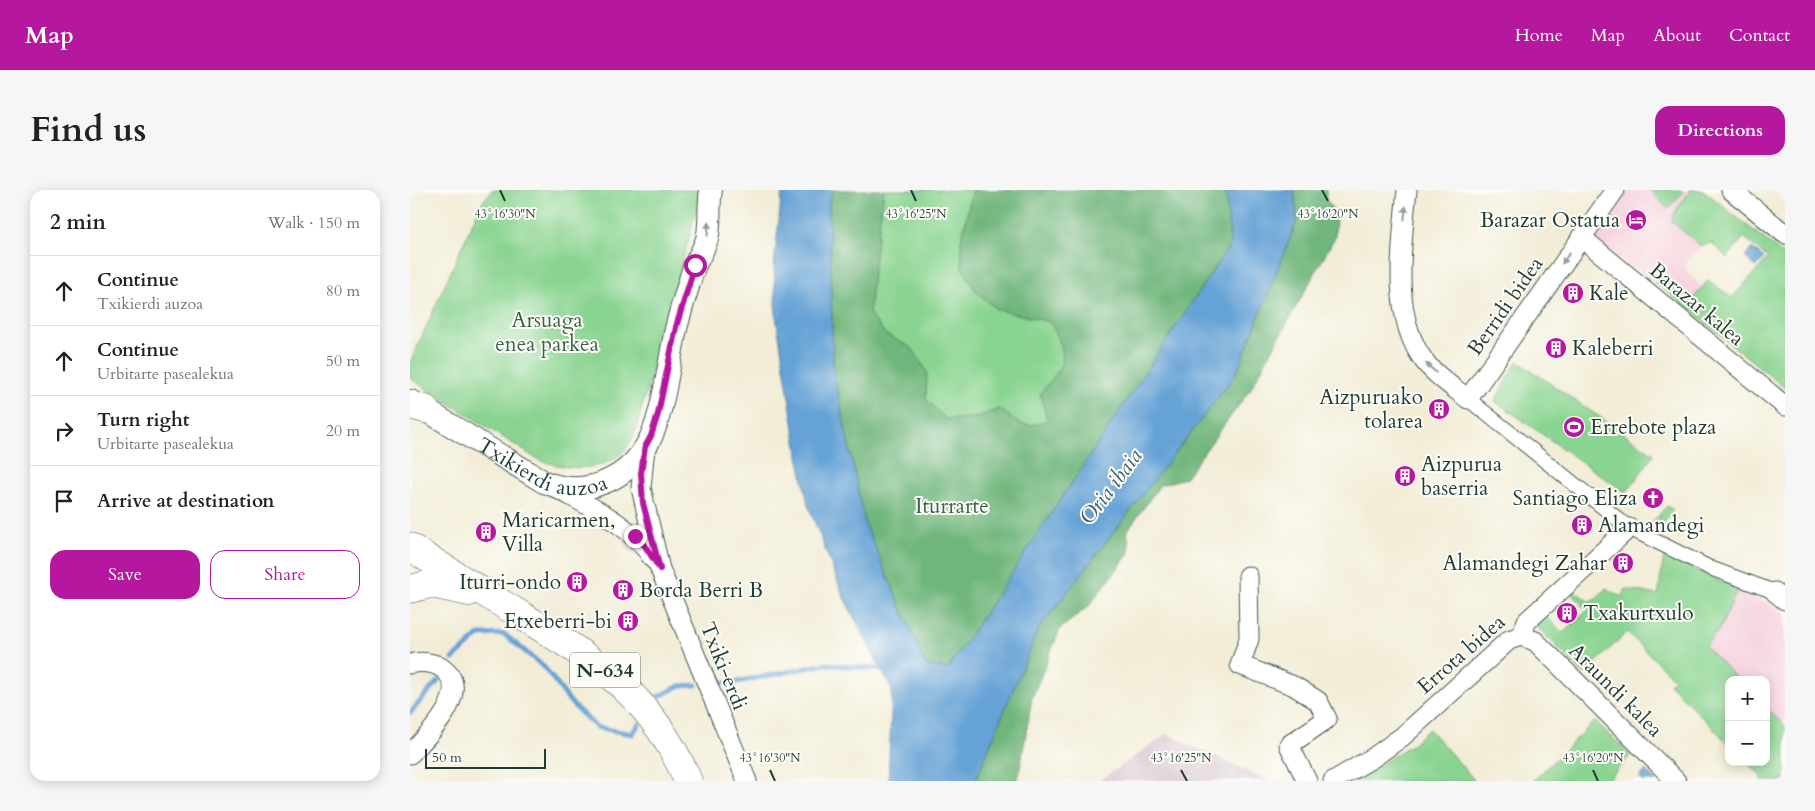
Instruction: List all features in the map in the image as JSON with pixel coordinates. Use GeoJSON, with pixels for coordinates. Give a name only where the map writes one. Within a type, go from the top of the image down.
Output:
{"type":"FeatureCollection","features":[{"type":"Feature","properties":{"kind":"highway","name":"N-634"},"geometry":{"type":"LineString","coordinates":[[410,548],[586,655],[615,678],[655,722],[677,756],[688,781]]}},
{"type":"Feature","properties":{"kind":"highway"},"geometry":{"type":"LineString","coordinates":[[410,590],[431,584],[487,594]]}},
{"type":"Feature","properties":{"kind":"street","name":"Txikierdi auzoa"},"geometry":{"type":"LineString","coordinates":[[415,405],[544,482],[570,489],[598,486],[620,475],[645,447],[651,436],[658,414],[679,318],[695,265],[707,239],[711,190]]}},
{"type":"Feature","properties":{"kind":"street"},"geometry":{"type":"LineString","coordinates":[[1408,190],[1401,281],[1407,326],[1415,348],[1426,364],[1629,528],[1710,568],[1780,596]]}},
{"type":"Feature","properties":{"kind":"street","name":"Berridi bidea"},"geometry":{"type":"LineString","coordinates":[[1468,399],[1615,190]]}},
{"type":"Feature","properties":{"kind":"street"},"geometry":{"type":"LineString","coordinates":[[1731,190],[1785,234]]}},
{"type":"Feature","properties":{"kind":"street","name":"Barazar kalea"},"geometry":{"type":"LineString","coordinates":[[1581,237],[1785,406]]}},
{"type":"Feature","properties":{"kind":"street"},"geometry":{"type":"LineString","coordinates":[[645,447],[641,488],[660,569]]}},
{"type":"Feature","properties":{"kind":"street"},"geometry":{"type":"LineString","coordinates":[[544,482],[609,518],[635,536],[645,546],[660,569]]}},
{"type":"Feature","properties":{"kind":"street","name":"Errota bidea"},"geometry":{"type":"LineString","coordinates":[[1333,781],[1374,757],[1403,736],[1509,640],[1521,636],[1527,621],[1629,528]]}},
{"type":"Feature","properties":{"kind":"street","name":"Txiki-erdi"},"geometry":{"type":"LineString","coordinates":[[660,569],[747,781]]}},
{"type":"Feature","properties":{"kind":"street"},"geometry":{"type":"LineString","coordinates":[[1248,576],[1249,639],[1240,665],[1294,686],[1318,701],[1327,719],[1288,744],[1307,781]]}},
{"type":"Feature","properties":{"kind":"street","name":"Araundi kalea"},"geometry":{"type":"LineString","coordinates":[[1521,636],[1535,641],[1676,781]]}},
{"type":"Feature","properties":{"kind":"street"},"geometry":{"type":"LineString","coordinates":[[410,664],[426,662],[441,667],[451,674],[455,690],[448,709],[410,754]]}},
{"type":"Feature","properties":{"kind":"shaded area"},"geometry":{"type":"Polygon","coordinates":[[[1626,190],[1690,190],[1672,222],[1701,246],[1686,263],[1687,273],[1702,287],[1693,299],[1658,279],[1655,282],[1591,237],[1626,190]]]}},
{"type":"Feature","properties":{"kind":"shaded area"},"geometry":{"type":"Polygon","coordinates":[[[1738,589],[1785,614],[1785,726],[1770,712],[1770,676],[1734,676],[1704,646],[1719,630],[1738,589]]]}},
{"type":"Feature","properties":{"kind":"shaded area"},"geometry":{"type":"Polygon","coordinates":[[[1167,734],[1269,781],[1099,781],[1167,734]]]}},
{"type":"Feature","properties":{"kind":"green space","name":"Arsuaga enea parkea"},"geometry":{"type":"Polygon","coordinates":[[[492,190],[702,190],[635,433],[628,446],[613,460],[592,467],[581,468],[558,465],[537,459],[410,378],[410,363],[481,204],[492,190]]]}},
{"type":"Feature","properties":{"kind":"green space","name":"Iturrarte"},"geometry":{"type":"Polygon","coordinates":[[[833,190],[884,190],[869,313],[886,335],[912,348],[927,372],[926,399],[946,419],[974,418],[1000,409],[1016,422],[1032,425],[1047,420],[1040,393],[1060,367],[1062,352],[1060,343],[1050,322],[996,309],[976,291],[962,268],[961,241],[973,190],[1226,190],[1230,245],[948,669],[926,665],[865,524],[833,369],[829,203],[833,190]]]}},
{"type":"Feature","properties":{"kind":"green space"},"geometry":{"type":"Polygon","coordinates":[[[884,190],[973,190],[961,241],[962,268],[976,291],[996,309],[1050,322],[1060,343],[1062,359],[1060,367],[1041,393],[1047,420],[1032,425],[1021,424],[1000,409],[974,418],[946,419],[926,399],[927,372],[912,348],[886,335],[869,313],[884,190]]]}},
{"type":"Feature","properties":{"kind":"green space"},"geometry":{"type":"Polygon","coordinates":[[[1294,190],[1326,190],[1326,199],[1336,215],[1335,237],[1250,390],[1185,478],[1160,485],[1127,531],[1130,552],[1089,606],[1060,629],[1032,698],[1018,781],[975,781],[1038,630],[1236,374],[1297,220],[1294,190]]]}},
{"type":"Feature","properties":{"kind":"green space"},"geometry":{"type":"Polygon","coordinates":[[[1650,190],[1681,190],[1683,192],[1668,209],[1650,190]]]}},
{"type":"Feature","properties":{"kind":"green space"},"geometry":{"type":"Polygon","coordinates":[[[1690,190],[1703,190],[1785,256],[1785,388],[1655,282],[1658,279],[1693,299],[1708,280],[1732,298],[1768,258],[1744,237],[1727,258],[1712,243],[1701,246],[1672,222],[1673,215],[1690,190]]]}},
{"type":"Feature","properties":{"kind":"green space","name":"Errebote plaza"},"geometry":{"type":"Polygon","coordinates":[[[1517,361],[1654,454],[1626,493],[1495,401],[1517,361]]]}},
{"type":"Feature","properties":{"kind":"green space"},"geometry":{"type":"Polygon","coordinates":[[[1667,506],[1673,510],[1658,531],[1652,526],[1652,522],[1659,515],[1661,517],[1660,513],[1667,506]]]}},
{"type":"Feature","properties":{"kind":"green space"},"geometry":{"type":"Polygon","coordinates":[[[1664,556],[1738,589],[1719,630],[1705,646],[1734,676],[1725,676],[1725,740],[1669,684],[1674,679],[1627,632],[1584,674],[1536,626],[1538,621],[1546,616],[1563,633],[1587,611],[1571,593],[1575,591],[1588,601],[1595,600],[1606,588],[1621,597],[1626,589],[1658,595],[1664,556]]]}},
{"type":"Feature","properties":{"kind":"green space"},"geometry":{"type":"Polygon","coordinates":[[[1770,712],[1785,726],[1785,781],[1761,781],[1762,777],[1751,766],[1770,766],[1770,712]]]}},
{"type":"Feature","properties":{"kind":"green space"},"geometry":{"type":"Polygon","coordinates":[[[1595,721],[1631,755],[1607,781],[1533,781],[1595,721]]]}},
{"type":"Feature","properties":{"kind":"green space"},"geometry":{"type":"Polygon","coordinates":[[[1429,729],[1475,781],[1354,781],[1411,745],[1429,729]]]}},
{"type":"Feature","properties":{"kind":"water","name":"Oria ibaia"},"geometry":{"type":"Polygon","coordinates":[[[782,190],[833,190],[829,203],[833,369],[865,524],[926,665],[948,669],[1230,245],[1226,190],[1294,190],[1297,220],[1236,374],[1038,630],[975,781],[888,781],[892,690],[844,598],[808,505],[799,460],[776,317],[774,265],[782,190]]]}},
{"type":"Feature","properties":{"kind":"water"},"geometry":{"type":"Polygon","coordinates":[[[1752,248],[1764,258],[1756,267],[1745,257],[1752,248]]]}},
{"type":"Feature","properties":{"kind":"water"},"geometry":{"type":"Polygon","coordinates":[[[1646,770],[1657,781],[1643,781],[1639,778],[1646,770]]]}},
{"type":"Feature","properties":{"kind":"waterway"},"geometry":{"type":"LineString","coordinates":[[453,659],[479,635],[504,634],[544,667],[572,704],[596,727],[632,734],[639,724]]}},
{"type":"Feature","properties":{"kind":"waterway"},"geometry":{"type":"LineString","coordinates":[[719,683],[736,682],[826,664],[887,670]]}},
{"type":"Feature","properties":{"kind":"waterway"},"geometry":{"type":"LineString","coordinates":[[410,713],[438,681]]}},
{"type":"Feature","properties":{"kind":"waterway"},"geometry":{"type":"LineString","coordinates":[[658,697],[679,686],[696,685]]}},
{"type":"Feature","properties":{"kind":"place","name":"Barazar Ostatua"},"geometry":{"type":"Point","coordinates":[1636,220]}},
{"type":"Feature","properties":{"kind":"place","name":"Kale"},"geometry":{"type":"Point","coordinates":[1573,293]}},
{"type":"Feature","properties":{"kind":"place","name":"Kaleberri"},"geometry":{"type":"Point","coordinates":[1556,348]}},
{"type":"Feature","properties":{"kind":"place","name":"Aizpuruako tolarea"},"geometry":{"type":"Point","coordinates":[1439,409]}},
{"type":"Feature","properties":{"kind":"place","name":"Errebote plaza"},"geometry":{"type":"Point","coordinates":[1574,427]}},
{"type":"Feature","properties":{"kind":"place","name":"Aizpurua baserria"},"geometry":{"type":"Point","coordinates":[1405,476]}},
{"type":"Feature","properties":{"kind":"place","name":"Santiago Eliza"},"geometry":{"type":"Point","coordinates":[1653,498]}},
{"type":"Feature","properties":{"kind":"place","name":"Alamandegi"},"geometry":{"type":"Point","coordinates":[1582,525]}},
{"type":"Feature","properties":{"kind":"place","name":"Maricarmen, Villa"},"geometry":{"type":"Point","coordinates":[486,532]}},
{"type":"Feature","properties":{"kind":"place","name":"Alamandegi Zahar"},"geometry":{"type":"Point","coordinates":[1623,563]}},
{"type":"Feature","properties":{"kind":"place","name":"Iturri-ondo"},"geometry":{"type":"Point","coordinates":[577,582]}},
{"type":"Feature","properties":{"kind":"place","name":"Borda Berri B"},"geometry":{"type":"Point","coordinates":[623,590]}},
{"type":"Feature","properties":{"kind":"place","name":"Txakurtxulo"},"geometry":{"type":"Point","coordinates":[1567,613]}},
{"type":"Feature","properties":{"kind":"place","name":"Etxeberri-bi"},"geometry":{"type":"Point","coordinates":[628,621]}},
{"type":"Feature","properties":{"kind":"route"},"geometry":{"type":"LineString","coordinates":[[635,536],[645,546],[660,569],[643,503],[641,488],[642,459],[658,414],[676,327],[695,265]]}}]}
